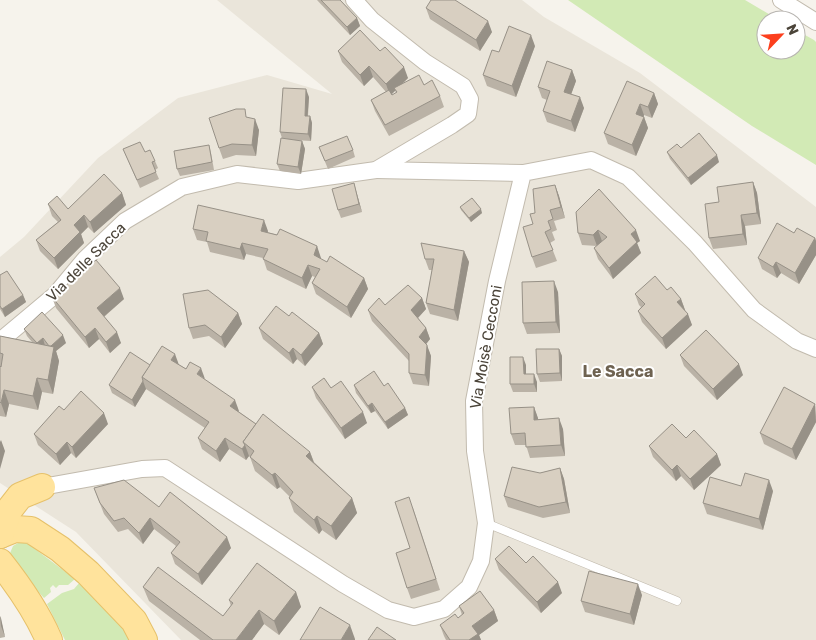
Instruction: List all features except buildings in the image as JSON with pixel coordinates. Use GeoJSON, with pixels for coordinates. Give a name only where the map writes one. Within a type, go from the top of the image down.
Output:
{"type":"FeatureCollection","features":[{"type":"Feature","properties":{"kind":"main road"},"geometry":{"type":"LineString","coordinates":[[0,535],[20,496],[42,488]]}},
{"type":"Feature","properties":{"kind":"main road"},"geometry":{"type":"LineString","coordinates":[[13,512],[88,574],[134,621],[144,640]]}},
{"type":"Feature","properties":{"kind":"main road"},"geometry":{"type":"LineString","coordinates":[[0,562],[29,602],[49,640]]}},
{"type":"Feature","properties":{"kind":"street","name":"Via delle Sacca"},"geometry":{"type":"LineString","coordinates":[[0,341],[55,295],[85,259],[126,221],[182,187],[237,174],[298,181],[376,170],[468,114],[470,99],[463,86],[425,62],[372,20],[354,0]]}},
{"type":"Feature","properties":{"kind":"street"},"geometry":{"type":"LineString","coordinates":[[781,0],[816,22]]}},
{"type":"Feature","properties":{"kind":"street"},"geometry":{"type":"LineString","coordinates":[[376,170],[524,173],[591,160],[628,177],[695,243],[754,310],[797,341],[816,349]]}},
{"type":"Feature","properties":{"kind":"street","name":"Via Moisè Cecconi"},"geometry":{"type":"LineString","coordinates":[[42,488],[142,469],[165,468],[342,584],[388,610],[414,617],[444,608],[470,587],[482,561],[486,523],[475,451],[474,400],[497,281],[524,173]]}},
{"type":"Feature","properties":{"kind":"lane"},"geometry":{"type":"LineString","coordinates":[[486,523],[677,601]]}},
{"type":"Feature","properties":{"kind":"shaded area","name":"Le Sacca"},"geometry":{"type":"Polygon","coordinates":[[[217,0],[522,0],[544,17],[640,73],[816,207],[816,640],[181,640],[76,532],[0,483],[0,257],[24,237],[98,158],[178,98],[267,75],[332,94],[217,0]]]}},
{"type":"Feature","properties":{"kind":"green space"},"geometry":{"type":"Polygon","coordinates":[[[568,0],[745,0],[762,10],[756,10],[756,60],[806,60],[806,36],[814,40],[816,42],[816,165],[752,126],[568,0]]]}},
{"type":"Feature","properties":{"kind":"green space"},"geometry":{"type":"Polygon","coordinates":[[[23,540],[75,579],[68,585],[59,585],[56,588],[53,585],[50,588],[51,592],[44,598],[8,558],[13,546],[23,540]]]}},
{"type":"Feature","properties":{"kind":"green space"},"geometry":{"type":"Polygon","coordinates":[[[80,582],[128,631],[131,640],[65,640],[47,604],[62,593],[74,589],[80,582]]]}},
{"type":"Feature","properties":{"kind":"district","name":"Le Sacca"},"geometry":{"type":"Point","coordinates":[618,371]}}]}
